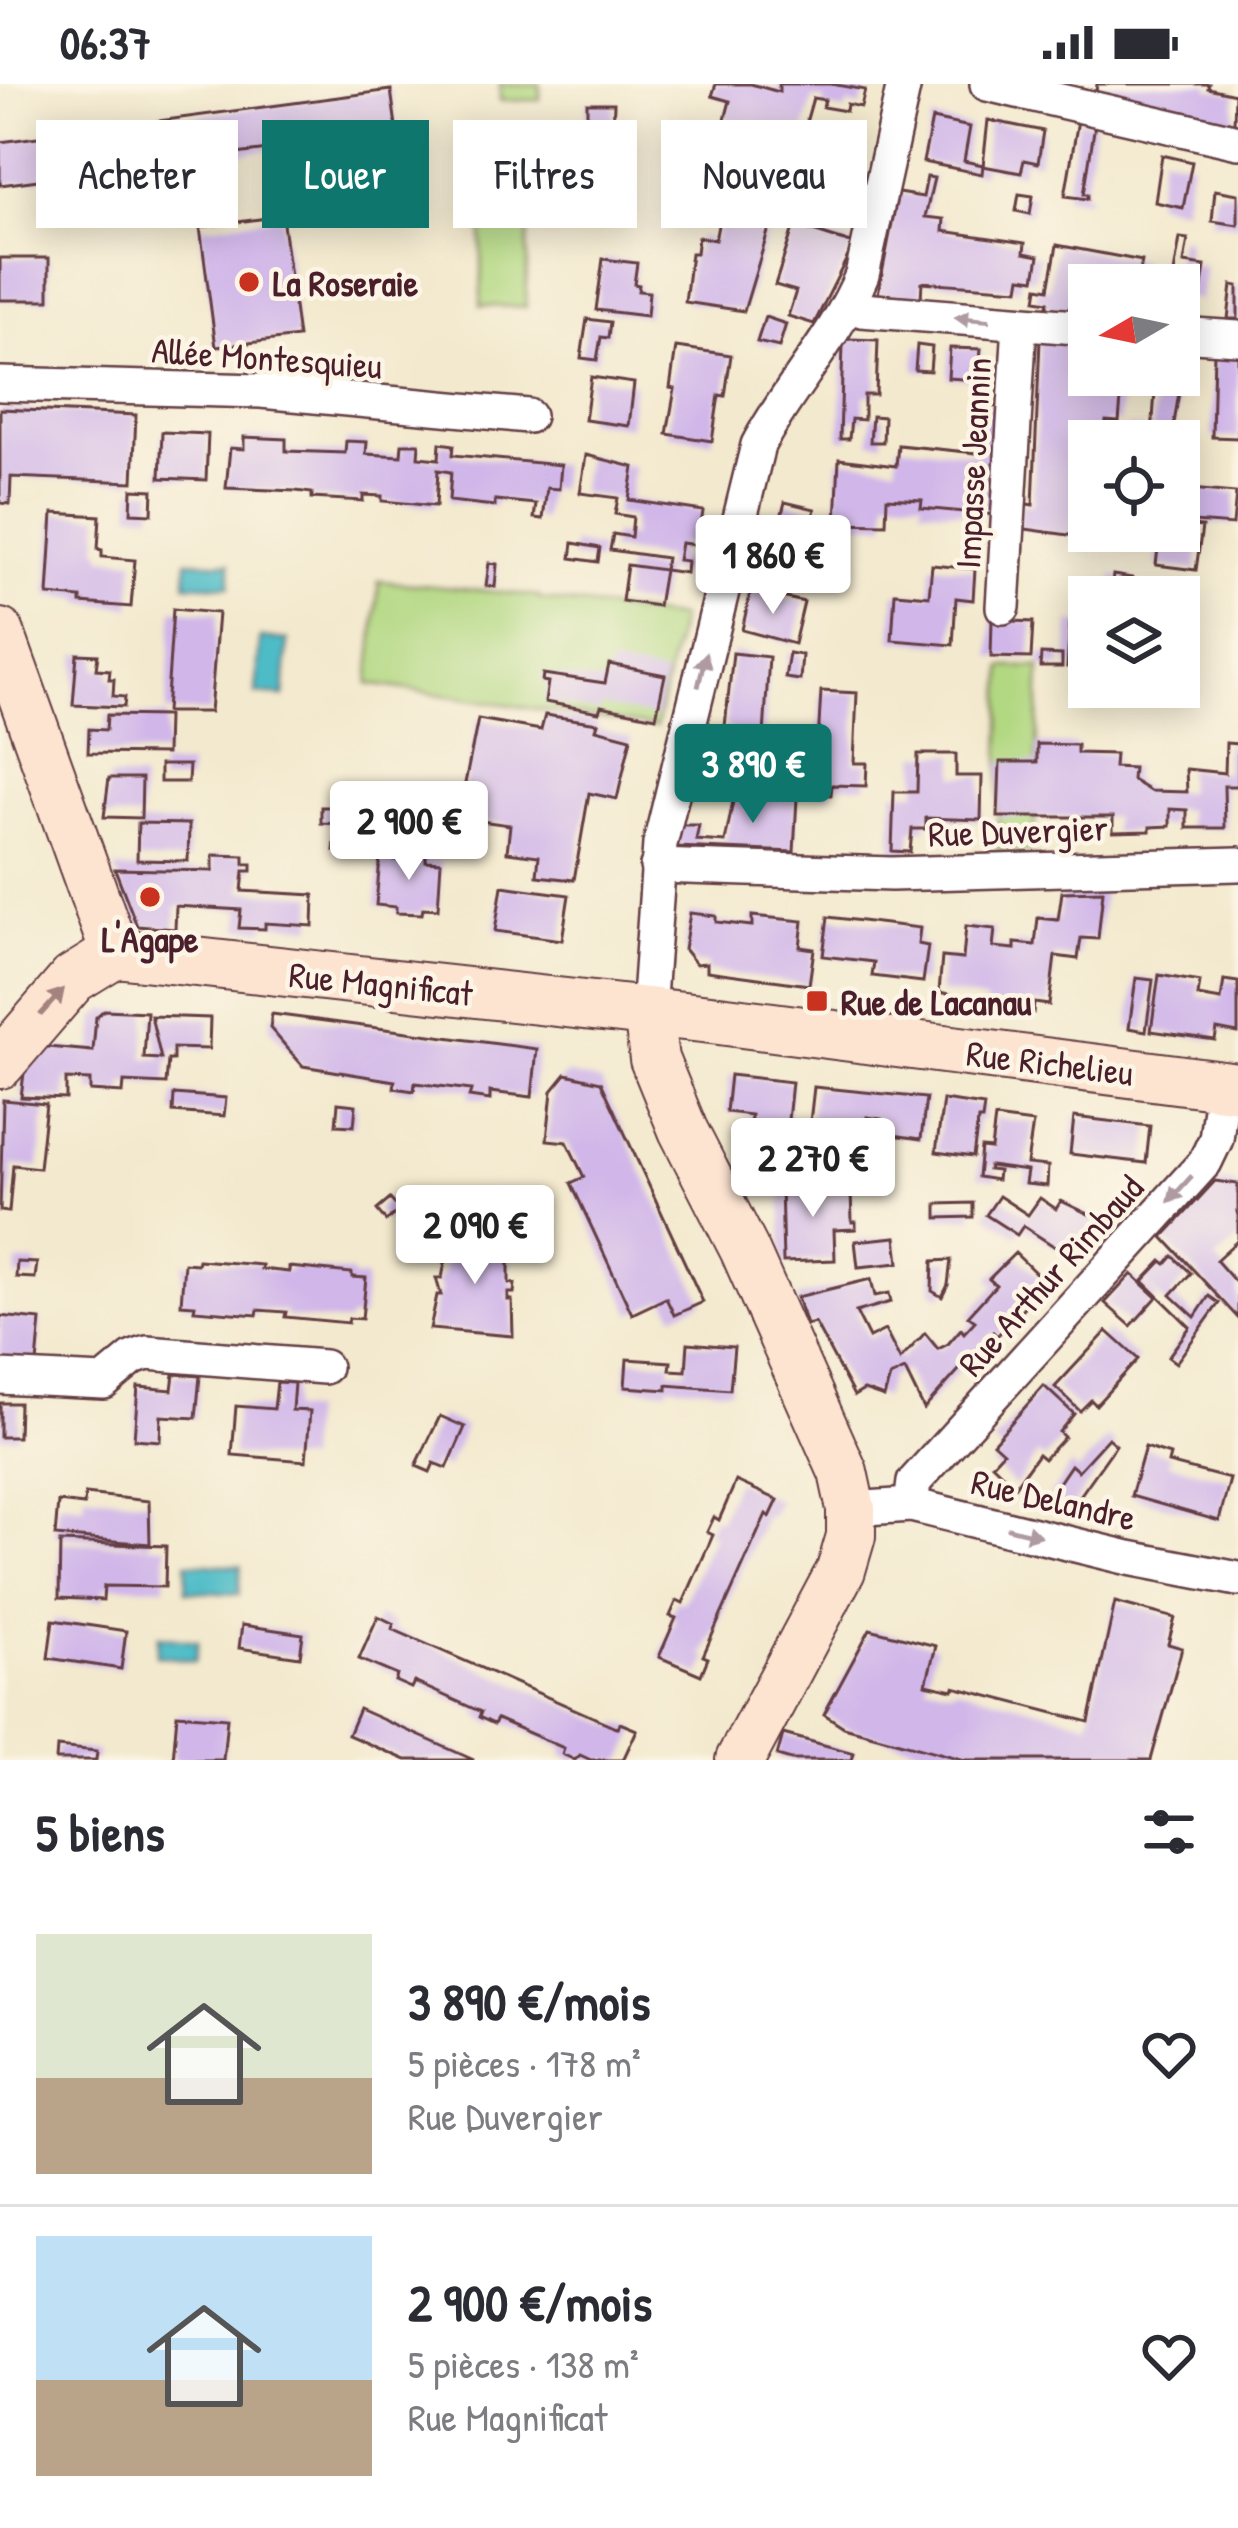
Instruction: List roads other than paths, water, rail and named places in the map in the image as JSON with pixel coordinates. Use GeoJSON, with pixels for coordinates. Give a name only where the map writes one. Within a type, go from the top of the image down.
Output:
{"type":"FeatureCollection","features":[{"type":"Feature","properties":{"kind":"street"},"geometry":{"type":"LineString","coordinates":[[740,1760],[841,1570],[851,1509],[843,1472],[812,1398],[660,1076],[648,1012],[657,866],[758,445],[782,400],[850,302],[862,275],[904,84]]}},
{"type":"Feature","properties":{"kind":"street"},"geometry":{"type":"LineString","coordinates":[[987,84],[1238,142]]}},
{"type":"Feature","properties":{"kind":"street"},"geometry":{"type":"LineString","coordinates":[[850,302],[861,310],[1068,326]]}},
{"type":"Feature","properties":{"kind":"street","name":"Impasse Jeannin"},"geometry":{"type":"LineString","coordinates":[[1003,607],[1020,323]]}},
{"type":"Feature","properties":{"kind":"street"},"geometry":{"type":"LineString","coordinates":[[1200,335],[1238,338]]}},
{"type":"Feature","properties":{"kind":"street","name":"Allée Montesquieu"},"geometry":{"type":"LineString","coordinates":[[0,384],[261,391],[528,416]]}},
{"type":"Feature","properties":{"kind":"street"},"geometry":{"type":"LineString","coordinates":[[0,633],[115,953],[74,979],[0,1064]]}},
{"type":"Feature","properties":{"kind":"street","name":"Rue Duvergier"},"geometry":{"type":"LineString","coordinates":[[657,866],[891,874],[1238,864]]}},
{"type":"Feature","properties":{"kind":"street","name":"Rue Magnificat"},"geometry":{"type":"LineString","coordinates":[[115,953],[648,1012]]}},
{"type":"Feature","properties":{"kind":"street","name":"Rue Richelieu"},"geometry":{"type":"LineString","coordinates":[[648,1012],[1230,1086]]}},
{"type":"Feature","properties":{"kind":"street","name":"Rue Arthur Rimbaud"},"geometry":{"type":"LineString","coordinates":[[910,1505],[914,1482],[1205,1162],[1230,1086]]}},
{"type":"Feature","properties":{"kind":"street"},"geometry":{"type":"LineString","coordinates":[[0,1377],[104,1382],[147,1353],[324,1366]]}},
{"type":"Feature","properties":{"kind":"street","name":"Rue Delandre"},"geometry":{"type":"LineString","coordinates":[[851,1509],[910,1505],[1238,1579]]}},
{"type":"Feature","properties":{"kind":"water"},"geometry":{"type":"Polygon","coordinates":[[[187,561],[230,563],[230,586],[186,584],[187,561]]]}},
{"type":"Feature","properties":{"kind":"water"},"geometry":{"type":"Polygon","coordinates":[[[260,638],[288,640],[284,696],[256,694],[260,638]]]}},
{"type":"Feature","properties":{"kind":"water"},"geometry":{"type":"Polygon","coordinates":[[[187,1563],[241,1566],[239,1594],[186,1591],[187,1563]]]}},
{"type":"Feature","properties":{"kind":"water"},"geometry":{"type":"Polygon","coordinates":[[[159,1636],[198,1641],[195,1661],[156,1655],[159,1636]]]}},
{"type":"Feature","properties":{"kind":"place","name":"La Roseraie"},"geometry":{"type":"Point","coordinates":[249,282]}},
{"type":"Feature","properties":{"kind":"place","name":"L'Agape"},"geometry":{"type":"Point","coordinates":[150,897]}},
{"type":"Feature","properties":{"kind":"place","name":"Rue de Lacanau"},"geometry":{"type":"Point","coordinates":[817,1001]}}]}
